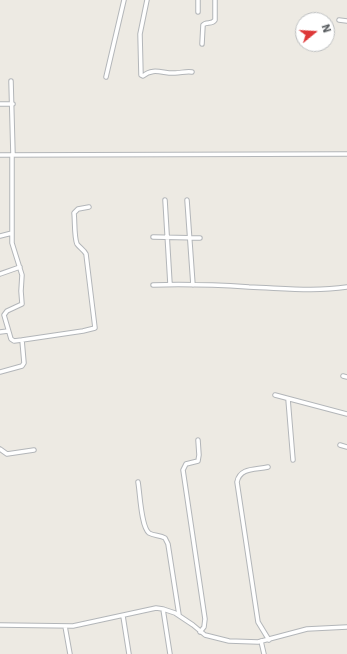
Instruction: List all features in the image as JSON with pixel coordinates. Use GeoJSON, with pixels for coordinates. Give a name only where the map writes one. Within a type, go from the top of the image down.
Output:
{"type":"FeatureCollection","features":[{"type":"Feature","properties":{"kind":"street"},"geometry":{"type":"LineString","coordinates":[[106,76],[124,0]]}},
{"type":"Feature","properties":{"kind":"street"},"geometry":{"type":"LineString","coordinates":[[147,0],[140,34],[142,75],[143,76],[151,71],[173,73],[185,71],[192,72]]}},
{"type":"Feature","properties":{"kind":"street"},"geometry":{"type":"LineString","coordinates":[[198,0],[198,12]]}},
{"type":"Feature","properties":{"kind":"street"},"geometry":{"type":"LineString","coordinates":[[202,44],[203,25],[214,22],[215,20],[215,0]]}},
{"type":"Feature","properties":{"kind":"street"},"geometry":{"type":"LineString","coordinates":[[339,20],[347,21]]}},
{"type":"Feature","properties":{"kind":"street"},"geometry":{"type":"LineString","coordinates":[[11,81],[13,104],[12,233],[13,249],[22,275],[21,291],[23,304],[5,312],[4,315],[11,339],[14,341],[95,328],[86,254],[76,241],[74,213],[78,209],[89,207]]}},
{"type":"Feature","properties":{"kind":"street"},"geometry":{"type":"LineString","coordinates":[[0,104],[13,104]]}},
{"type":"Feature","properties":{"kind":"street"},"geometry":{"type":"LineString","coordinates":[[0,155],[86,156],[347,154]]}},
{"type":"Feature","properties":{"kind":"street"},"geometry":{"type":"LineString","coordinates":[[165,200],[170,284]]}},
{"type":"Feature","properties":{"kind":"street"},"geometry":{"type":"LineString","coordinates":[[187,200],[192,285]]}},
{"type":"Feature","properties":{"kind":"street"},"geometry":{"type":"LineString","coordinates":[[0,236],[12,233]]}},
{"type":"Feature","properties":{"kind":"street"},"geometry":{"type":"LineString","coordinates":[[153,237],[200,238]]}},
{"type":"Feature","properties":{"kind":"street"},"geometry":{"type":"LineString","coordinates":[[0,274],[20,267]]}},
{"type":"Feature","properties":{"kind":"street"},"geometry":{"type":"LineString","coordinates":[[153,285],[243,286],[303,290],[322,290],[347,287]]}},
{"type":"Feature","properties":{"kind":"street"},"geometry":{"type":"LineString","coordinates":[[0,332],[8,330]]}},
{"type":"Feature","properties":{"kind":"street"},"geometry":{"type":"LineString","coordinates":[[0,372],[23,365],[22,340]]}},
{"type":"Feature","properties":{"kind":"street"},"geometry":{"type":"LineString","coordinates":[[275,395],[347,414]]}},
{"type":"Feature","properties":{"kind":"street"},"geometry":{"type":"LineString","coordinates":[[288,399],[293,460]]}},
{"type":"Feature","properties":{"kind":"street"},"geometry":{"type":"LineString","coordinates":[[198,440],[198,461],[186,464],[183,470],[205,619],[205,625],[200,632]]}},
{"type":"Feature","properties":{"kind":"street"},"geometry":{"type":"LineString","coordinates":[[340,445],[347,447]]}},
{"type":"Feature","properties":{"kind":"street"},"geometry":{"type":"LineString","coordinates":[[0,449],[7,454],[34,450]]}},
{"type":"Feature","properties":{"kind":"street"},"geometry":{"type":"LineString","coordinates":[[268,467],[242,472],[237,482],[258,622],[269,640]]}},
{"type":"Feature","properties":{"kind":"street"},"geometry":{"type":"LineString","coordinates":[[138,482],[146,529],[150,533],[165,538],[168,544],[178,615]]}},
{"type":"Feature","properties":{"kind":"street"},"geometry":{"type":"LineString","coordinates":[[0,625],[81,625],[152,608],[163,609],[178,615],[208,637],[224,640],[255,642],[269,640],[307,629],[347,627]]}},
{"type":"Feature","properties":{"kind":"street"},"geometry":{"type":"LineString","coordinates":[[163,609],[170,654]]}},
{"type":"Feature","properties":{"kind":"street"},"geometry":{"type":"LineString","coordinates":[[123,616],[129,654]]}},
{"type":"Feature","properties":{"kind":"street"},"geometry":{"type":"LineString","coordinates":[[65,626],[70,654]]}},
{"type":"Feature","properties":{"kind":"street"},"geometry":{"type":"LineString","coordinates":[[261,641],[264,654]]}}]}
